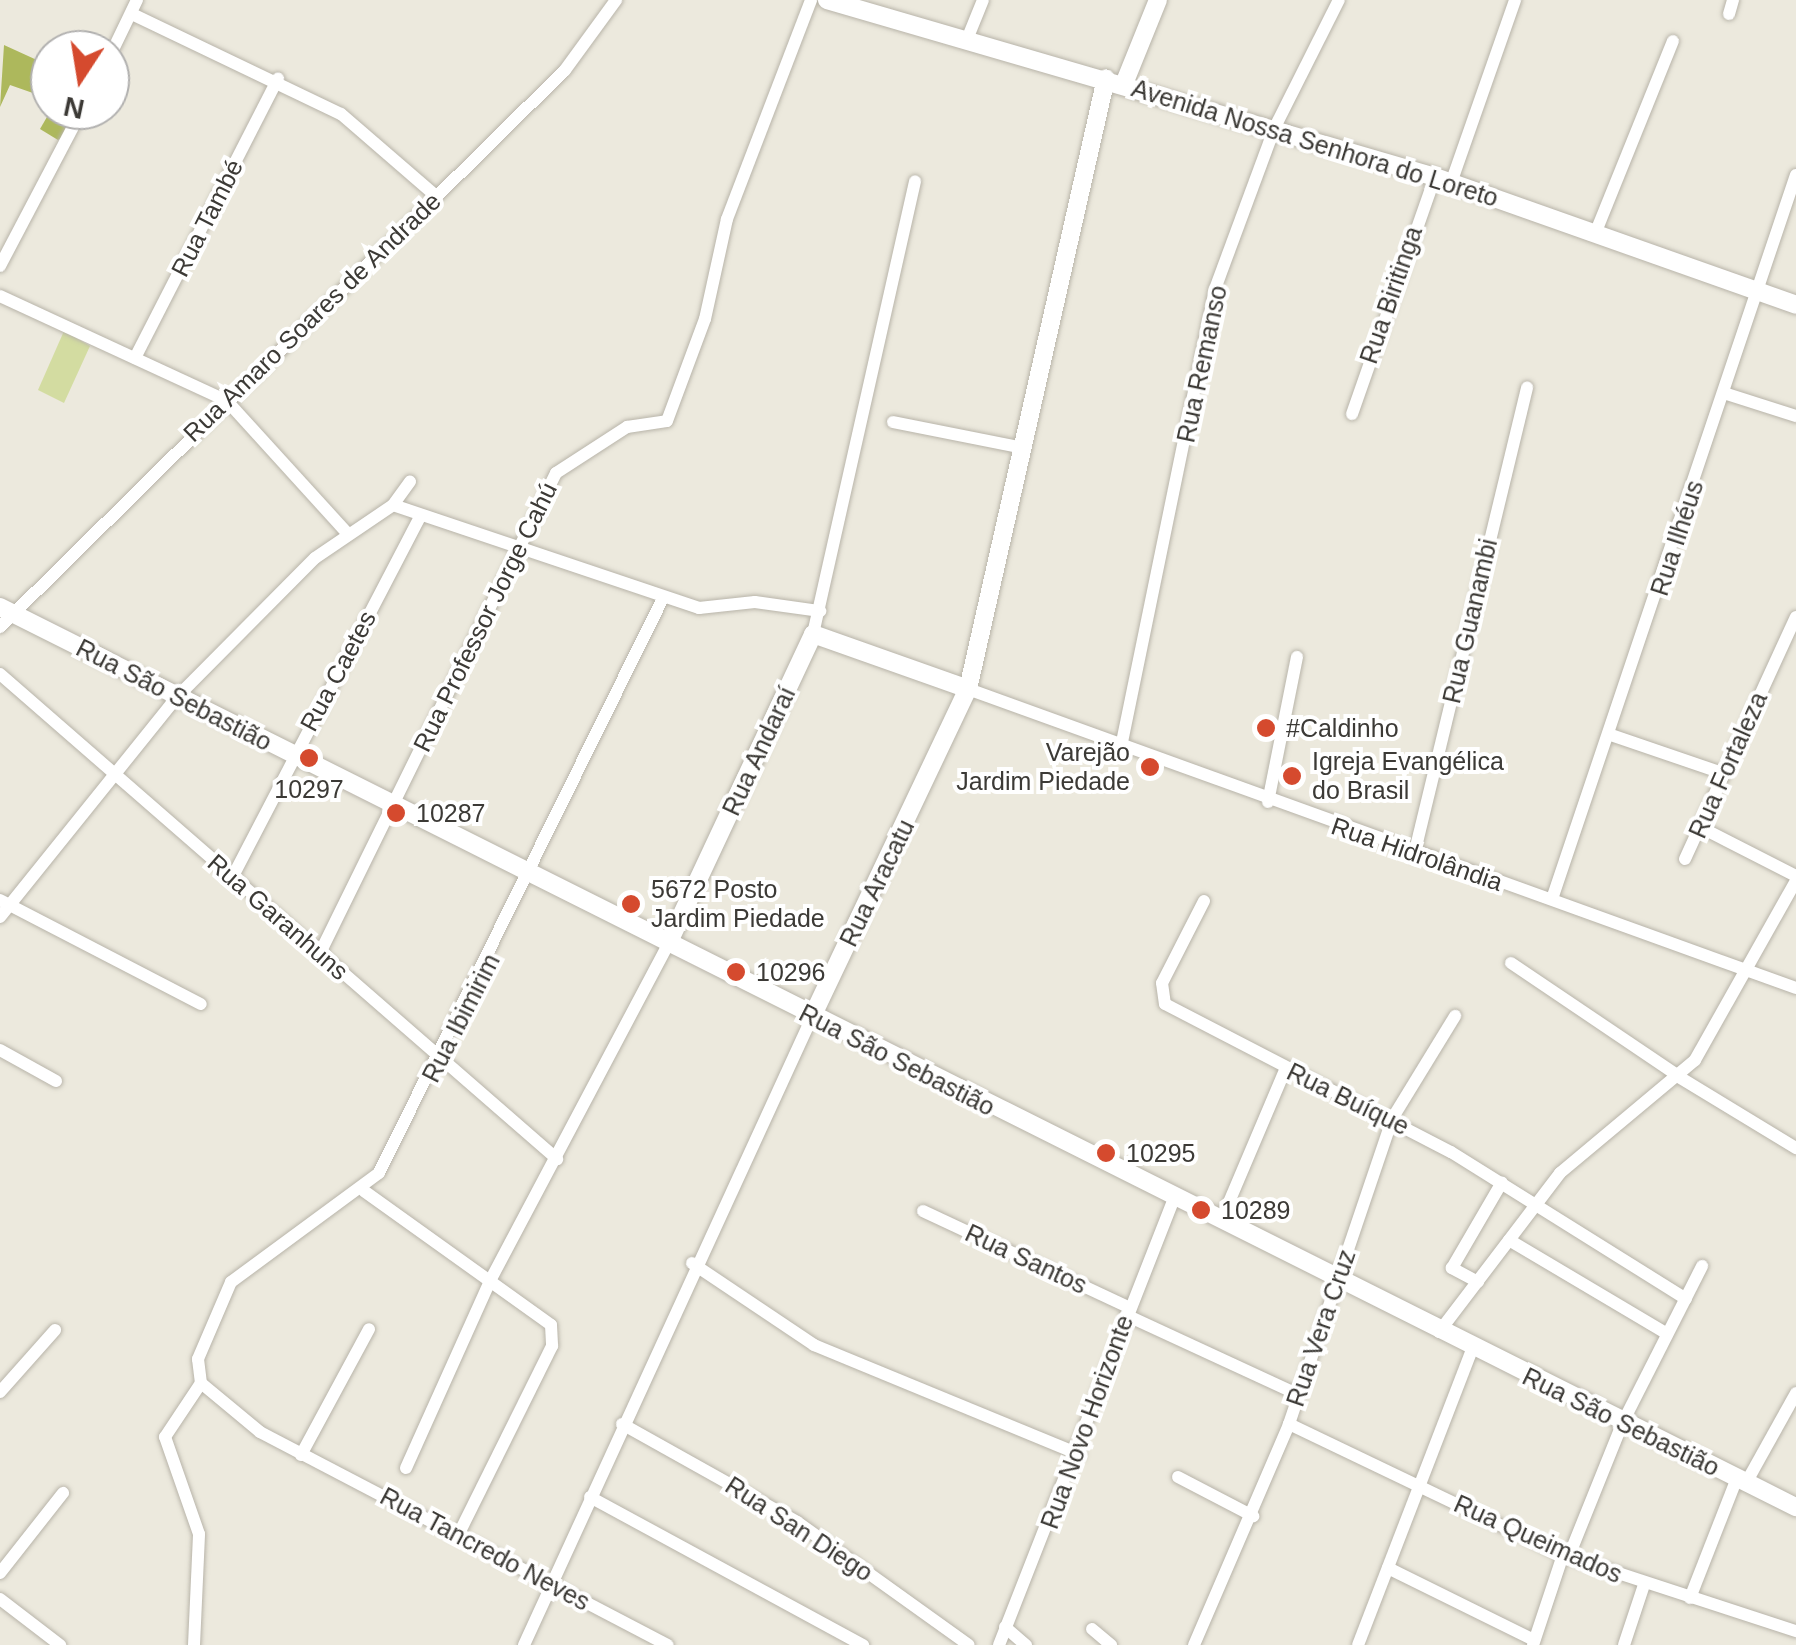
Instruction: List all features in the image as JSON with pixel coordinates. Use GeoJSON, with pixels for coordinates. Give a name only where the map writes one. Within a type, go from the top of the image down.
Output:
{"type":"FeatureCollection","features":[{"type":"Feature","properties":{"kind":"street"},"geometry":{"type":"LineString","coordinates":[[124,30],[137,0]]}},
{"type":"Feature","properties":{"kind":"street","name":"Rua Amaro Soares de Andrade"},"geometry":{"type":"LineString","coordinates":[[4,615],[565,70],[616,0]]}},
{"type":"Feature","properties":{"kind":"street","name":"Rua Professor Jorge Cahú"},"geometry":{"type":"LineString","coordinates":[[320,953],[556,473],[628,427],[668,421],[706,319],[727,219],[811,0]]}},
{"type":"Feature","properties":{"kind":"street","name":"Avenida Nossa Senhora do Loreto"},"geometry":{"type":"LineString","coordinates":[[827,0],[1275,127],[1442,180],[1796,306]]}},
{"type":"Feature","properties":{"kind":"street"},"geometry":{"type":"LineString","coordinates":[[966,42],[983,0]]}},
{"type":"Feature","properties":{"kind":"street","name":"Rua Aracatu"},"geometry":{"type":"LineString","coordinates":[[524,1645],[692,1263],[968,690],[1022,448],[1115,81],[1158,0]]}},
{"type":"Feature","properties":{"kind":"street","name":"Rua Remanso"},"geometry":{"type":"LineString","coordinates":[[1121,747],[1215,289],[1275,127],[1339,0]]}},
{"type":"Feature","properties":{"kind":"street","name":"Rua Biritinga"},"geometry":{"type":"LineString","coordinates":[[1352,414],[1515,0]]}},
{"type":"Feature","properties":{"kind":"street"},"geometry":{"type":"LineString","coordinates":[[132,14],[278,78],[375,138],[436,196]]}},
{"type":"Feature","properties":{"kind":"street"},"geometry":{"type":"LineString","coordinates":[[1595,234],[1673,40]]}},
{"type":"Feature","properties":{"kind":"street","name":"Rua També"},"geometry":{"type":"LineString","coordinates":[[136,358],[278,78]]}},
{"type":"Feature","properties":{"kind":"street"},"geometry":{"type":"LineString","coordinates":[[0,266],[71,130]]}},
{"type":"Feature","properties":{"kind":"street","name":"Rua Ilhéus"},"geometry":{"type":"LineString","coordinates":[[1552,900],[1724,392],[1754,290],[1796,175]]}},
{"type":"Feature","properties":{"kind":"street","name":"Rua Andaraí"},"geometry":{"type":"LineString","coordinates":[[406,1468],[491,1279],[668,944],[813,634],[916,181]]}},
{"type":"Feature","properties":{"kind":"street"},"geometry":{"type":"LineString","coordinates":[[0,296],[226,400],[346,532]]}},
{"type":"Feature","properties":{"kind":"street","name":"Rua Guanambi"},"geometry":{"type":"LineString","coordinates":[[1414,854],[1527,387]]}},
{"type":"Feature","properties":{"kind":"street"},"geometry":{"type":"LineString","coordinates":[[1724,392],[1796,416]]}},
{"type":"Feature","properties":{"kind":"street"},"geometry":{"type":"LineString","coordinates":[[893,422],[1022,448]]}},
{"type":"Feature","properties":{"kind":"street"},"geometry":{"type":"LineString","coordinates":[[201,1004],[3,908],[178,696],[346,532],[393,504],[410,482]]}},
{"type":"Feature","properties":{"kind":"street"},"geometry":{"type":"LineString","coordinates":[[393,504],[419,519],[699,608],[755,602],[820,610]]}},
{"type":"Feature","properties":{"kind":"street","name":"Rua Caetes"},"geometry":{"type":"LineString","coordinates":[[232,878],[419,519]]}},
{"type":"Feature","properties":{"kind":"street","name":"Rua Ibimirim"},"geometry":{"type":"LineString","coordinates":[[194,1645],[199,1534],[164,1437],[201,1381],[201,1348],[231,1282],[364,1191],[440,1059],[532,878],[663,598]]}},
{"type":"Feature","properties":{"kind":"street","name":"Rua São Sebastião"},"geometry":{"type":"LineString","coordinates":[[4,615],[178,696],[532,878],[1340,1278],[1472,1350],[1796,1507]]}},
{"type":"Feature","properties":{"kind":"street","name":"Rua Fortaleza"},"geometry":{"type":"LineString","coordinates":[[1685,859],[1796,617]]}},
{"type":"Feature","properties":{"kind":"street","name":"Rua Hidrolândia"},"geometry":{"type":"LineString","coordinates":[[813,634],[1268,802],[1796,988]]}},
{"type":"Feature","properties":{"kind":"street"},"geometry":{"type":"LineString","coordinates":[[1268,802],[1296,658]]}},
{"type":"Feature","properties":{"kind":"street","name":"Rua Garanhuns"},"geometry":{"type":"LineString","coordinates":[[0,674],[557,1159]]}},
{"type":"Feature","properties":{"kind":"street"},"geometry":{"type":"LineString","coordinates":[[1610,734],[1725,774]]}},
{"type":"Feature","properties":{"kind":"street"},"geometry":{"type":"LineString","coordinates":[[1439,1332],[1534,1205],[1678,1076],[1751,972],[1796,878],[1700,828]]}},
{"type":"Feature","properties":{"kind":"street","name":"Rua Buíque"},"geometry":{"type":"LineString","coordinates":[[1204,901],[1159,996],[1502,1182],[1686,1299]]}},
{"type":"Feature","properties":{"kind":"street"},"geometry":{"type":"LineString","coordinates":[[1511,963],[1678,1076],[1796,1148]]}},
{"type":"Feature","properties":{"kind":"street","name":"Rua Vera Cruz"},"geometry":{"type":"LineString","coordinates":[[1194,1645],[1253,1516],[1289,1424],[1392,1119],[1456,1016]]}},
{"type":"Feature","properties":{"kind":"street"},"geometry":{"type":"LineString","coordinates":[[0,1050],[56,1081]]}},
{"type":"Feature","properties":{"kind":"street"},"geometry":{"type":"LineString","coordinates":[[1221,1222],[1286,1068]]}},
{"type":"Feature","properties":{"kind":"street"},"geometry":{"type":"LineString","coordinates":[[1478,1282],[1452,1268],[1502,1182]]}},
{"type":"Feature","properties":{"kind":"street"},"geometry":{"type":"LineString","coordinates":[[364,1191],[545,1316],[552,1333],[459,1533]]}},
{"type":"Feature","properties":{"kind":"street","name":"Rua Novo Horizonte"},"geometry":{"type":"LineString","coordinates":[[999,1645],[1078,1454],[1128,1311],[1174,1199]]}},
{"type":"Feature","properties":{"kind":"street","name":"Rua Santos"},"geometry":{"type":"LineString","coordinates":[[923,1210],[1299,1394]]}},
{"type":"Feature","properties":{"kind":"street"},"geometry":{"type":"LineString","coordinates":[[1509,1240],[1667,1334]]}},
{"type":"Feature","properties":{"kind":"street"},"geometry":{"type":"LineString","coordinates":[[692,1263],[814,1345],[1078,1454]]}},
{"type":"Feature","properties":{"kind":"street"},"geometry":{"type":"LineString","coordinates":[[1388,1568],[1534,1642],[1622,1422],[1702,1266]]}},
{"type":"Feature","properties":{"kind":"street"},"geometry":{"type":"LineString","coordinates":[[302,1455],[369,1329]]}},
{"type":"Feature","properties":{"kind":"street"},"geometry":{"type":"LineString","coordinates":[[0,1392],[55,1330]]}},
{"type":"Feature","properties":{"kind":"street"},"geometry":{"type":"LineString","coordinates":[[1358,1645],[1472,1350]]}},
{"type":"Feature","properties":{"kind":"street","name":"Rua Tancredo Neves"},"geometry":{"type":"LineString","coordinates":[[201,1381],[302,1455],[459,1533],[668,1645]]}},
{"type":"Feature","properties":{"kind":"street"},"geometry":{"type":"LineString","coordinates":[[1690,1598],[1742,1480],[1796,1393]]}},
{"type":"Feature","properties":{"kind":"street","name":"Rua San Diego"},"geometry":{"type":"LineString","coordinates":[[622,1424],[797,1522],[969,1645]]}},
{"type":"Feature","properties":{"kind":"street","name":"Rua Queimados"},"geometry":{"type":"LineString","coordinates":[[1289,1424],[1566,1556],[1644,1585],[1796,1632]]}},
{"type":"Feature","properties":{"kind":"street"},"geometry":{"type":"LineString","coordinates":[[1178,1476],[1253,1516]]}},
{"type":"Feature","properties":{"kind":"street"},"geometry":{"type":"LineString","coordinates":[[0,1573],[63,1493]]}},
{"type":"Feature","properties":{"kind":"street"},"geometry":{"type":"LineString","coordinates":[[590,1497],[863,1645]]}},
{"type":"Feature","properties":{"kind":"street"},"geometry":{"type":"LineString","coordinates":[[1624,1645],[1644,1585]]}},
{"type":"Feature","properties":{"kind":"street"},"geometry":{"type":"LineString","coordinates":[[0,1598],[60,1645]]}},
{"type":"Feature","properties":{"kind":"street"},"geometry":{"type":"LineString","coordinates":[[1006,1627],[1026,1645]]}},
{"type":"Feature","properties":{"kind":"street"},"geometry":{"type":"LineString","coordinates":[[1092,1629],[1111,1645]]}},
{"type":"Feature","properties":{"kind":"green space"},"geometry":{"type":"Polygon","coordinates":[[[4,45],[30,57],[30,92],[10,85],[0,107],[4,45]]]}},
{"type":"Feature","properties":{"kind":"green space"},"geometry":{"type":"Polygon","coordinates":[[[42,130],[73,130],[58,140],[42,130]]]}},
{"type":"Feature","properties":{"kind":"green space"},"geometry":{"type":"Polygon","coordinates":[[[64,331],[90,346],[64,403],[38,390],[64,331]]]}},
{"type":"Feature","properties":{"kind":"place","name":"#Caldinho"},"geometry":{"type":"Point","coordinates":[1266,728]}},
{"type":"Feature","properties":{"kind":"place","name":"10297"},"geometry":{"type":"Point","coordinates":[309,758]}},
{"type":"Feature","properties":{"kind":"place","name":"Varejão Jardim Piedade"},"geometry":{"type":"Point","coordinates":[1150,767]}},
{"type":"Feature","properties":{"kind":"place","name":"Igreja Evangélica do Brasil"},"geometry":{"type":"Point","coordinates":[1292,776]}},
{"type":"Feature","properties":{"kind":"place","name":"10287"},"geometry":{"type":"Point","coordinates":[396,813]}},
{"type":"Feature","properties":{"kind":"place","name":"5672 Posto Jardim Piedade"},"geometry":{"type":"Point","coordinates":[631,904]}},
{"type":"Feature","properties":{"kind":"place","name":"10296"},"geometry":{"type":"Point","coordinates":[736,972]}},
{"type":"Feature","properties":{"kind":"place","name":"10295"},"geometry":{"type":"Point","coordinates":[1106,1153]}},
{"type":"Feature","properties":{"kind":"place","name":"10289"},"geometry":{"type":"Point","coordinates":[1201,1210]}}]}
